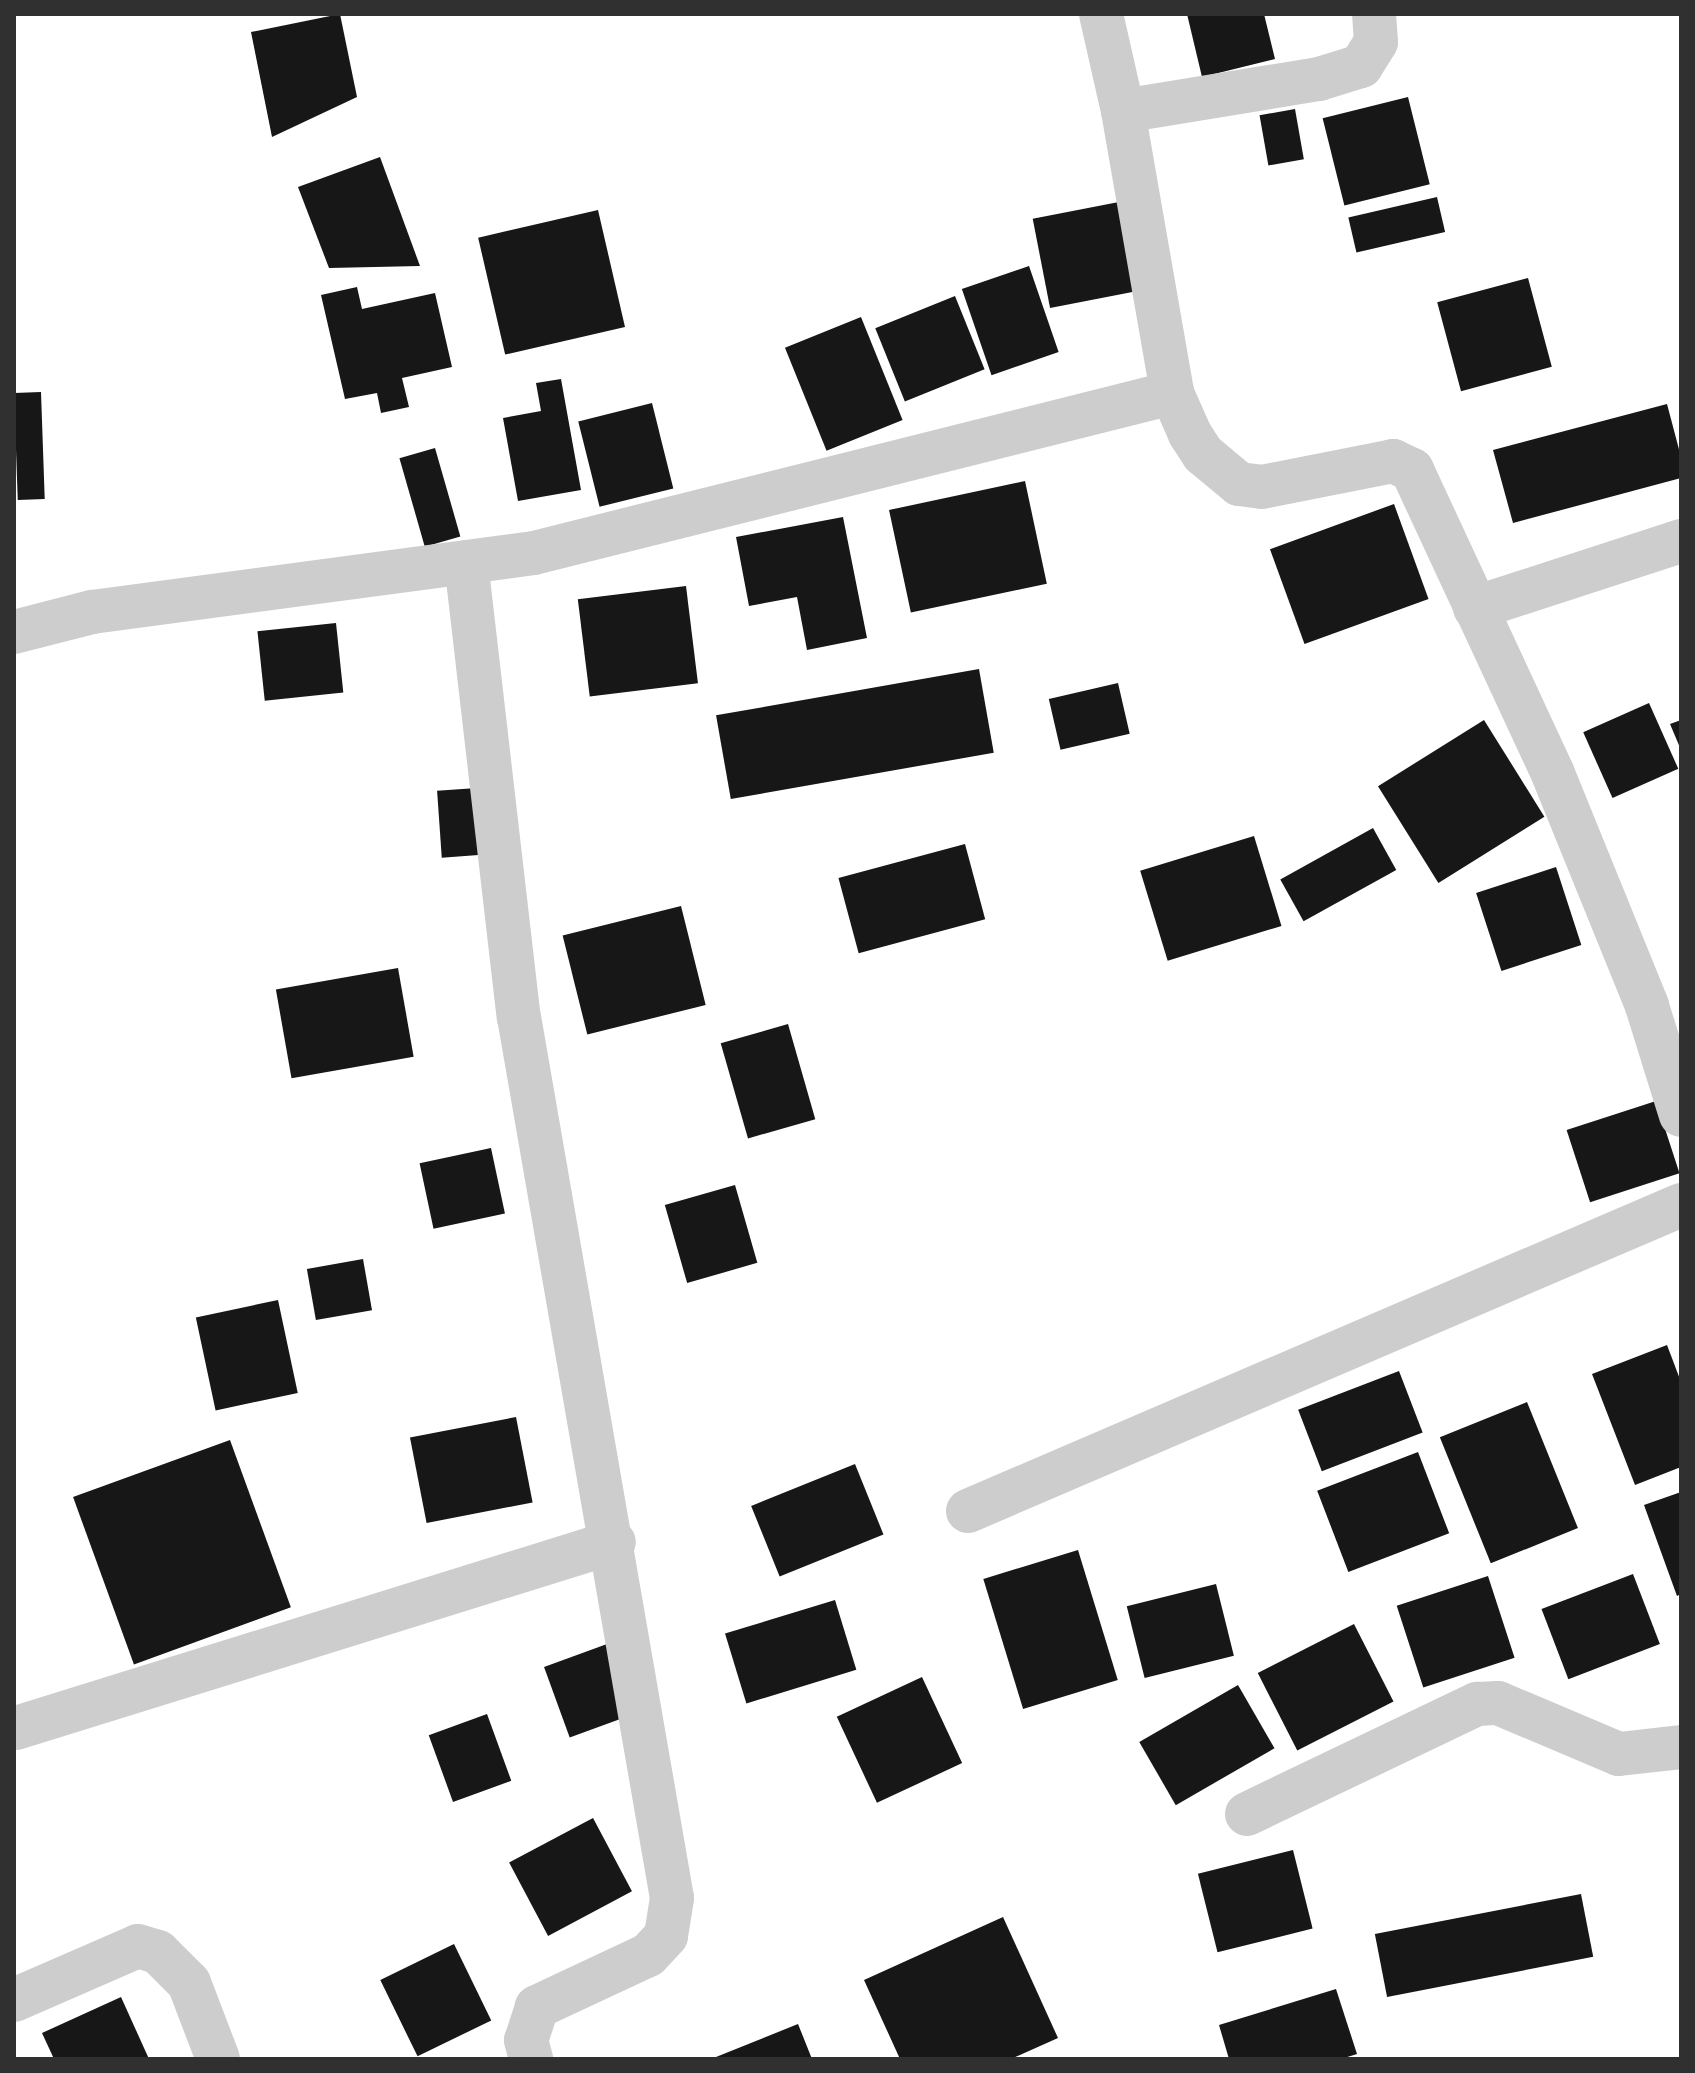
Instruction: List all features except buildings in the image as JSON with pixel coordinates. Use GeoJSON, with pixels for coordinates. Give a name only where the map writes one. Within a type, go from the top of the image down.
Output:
{"type":"FeatureCollection","features":[{"type":"Feature","properties":{"kind":"street"},"geometry":{"type":"LineString","coordinates":[[1101,14],[1123,111],[1172,393],[1203,454],[1239,484],[1262,487],[1403,463],[1421,485],[1553,774],[1647,1006],[1681,1115]]}},
{"type":"Feature","properties":{"kind":"street"},"geometry":{"type":"LineString","coordinates":[[1123,111],[1319,79],[1361,66],[1376,42],[1374,14]]}},
{"type":"Feature","properties":{"kind":"street"},"geometry":{"type":"LineString","coordinates":[[14,632],[92,612],[534,553],[1172,393]]}},
{"type":"Feature","properties":{"kind":"street"},"geometry":{"type":"LineString","coordinates":[[1475,608],[1681,541]]}},
{"type":"Feature","properties":{"kind":"street"},"geometry":{"type":"LineString","coordinates":[[466,562],[519,1017],[614,1542],[672,1918],[666,1936],[648,1955],[537,2007],[526,2040],[531,2059]]}},
{"type":"Feature","properties":{"kind":"street"},"geometry":{"type":"LineString","coordinates":[[968,1511],[1681,1205]]}},
{"type":"Feature","properties":{"kind":"street"},"geometry":{"type":"LineString","coordinates":[[16,1728],[614,1542]]}},
{"type":"Feature","properties":{"kind":"street"},"geometry":{"type":"LineString","coordinates":[[1247,1814],[1477,1704],[1509,1707],[1619,1754],[1681,1747]]}},
{"type":"Feature","properties":{"kind":"street"},"geometry":{"type":"LineString","coordinates":[[14,2000],[138,1946],[158,1952],[189,1983],[218,2059]]}}]}
